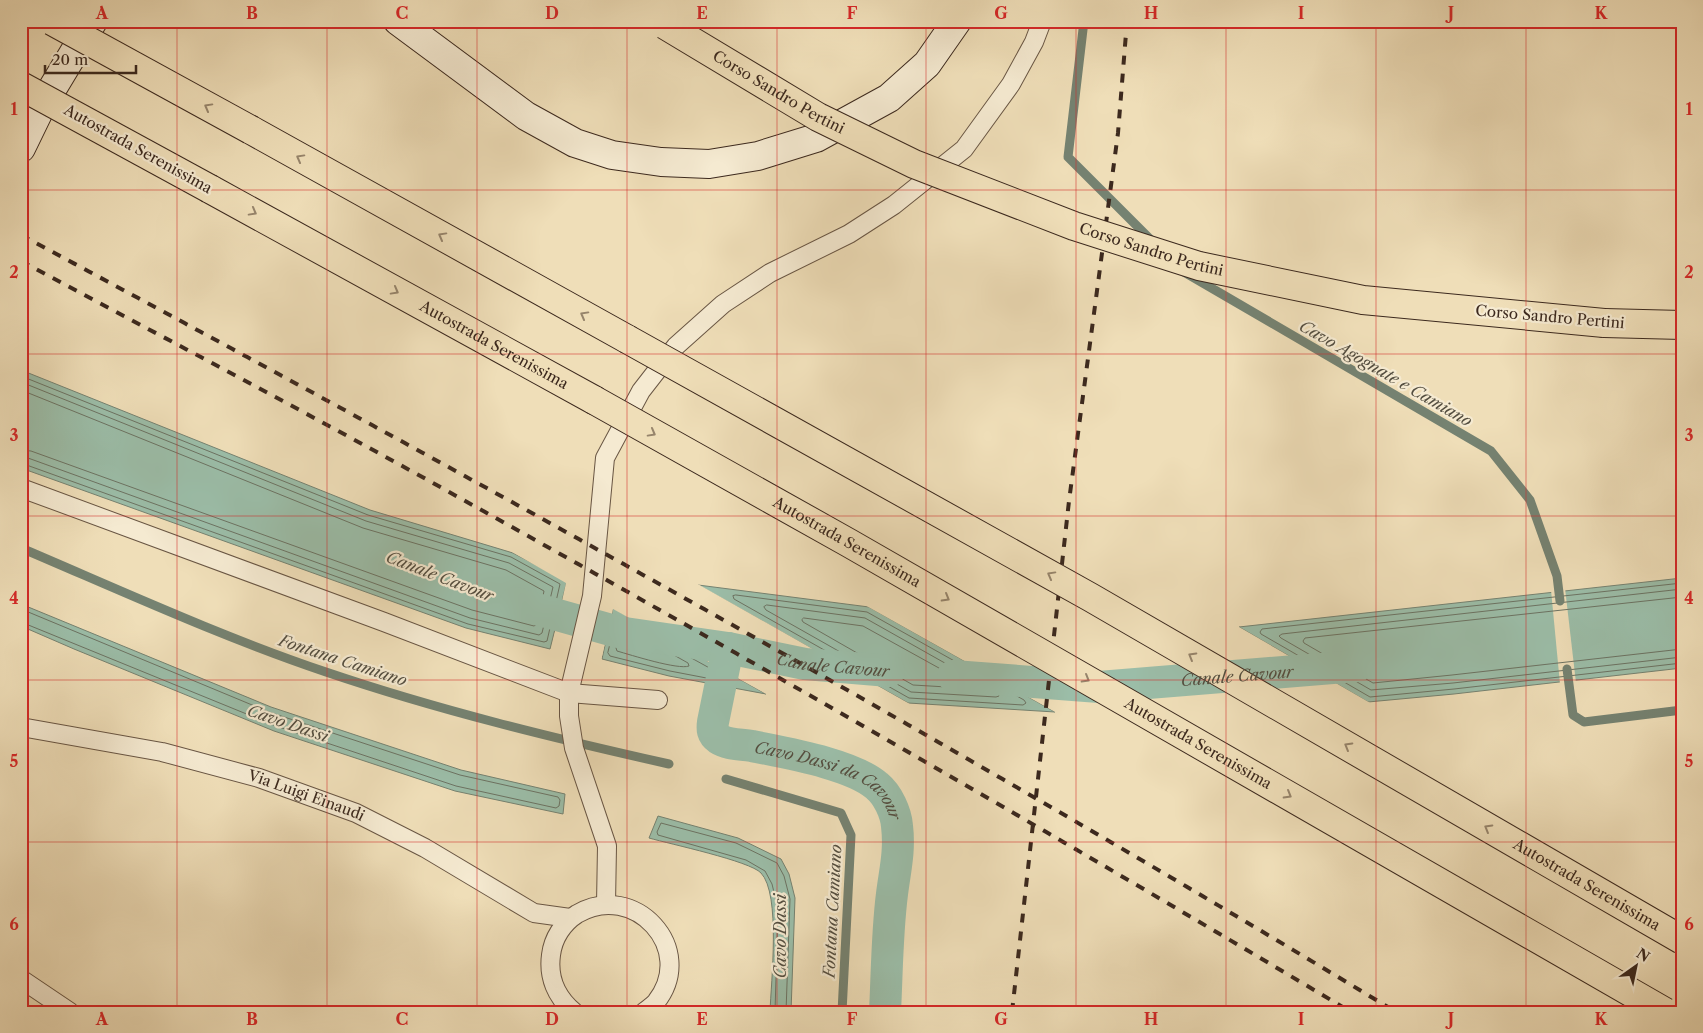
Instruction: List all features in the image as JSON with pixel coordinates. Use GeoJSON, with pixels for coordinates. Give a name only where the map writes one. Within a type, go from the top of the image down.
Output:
{"type":"FeatureCollection","features":[{"type":"Feature","properties":{"kind":"main road","name":"Autostrada Serenissima"},"geometry":{"type":"LineString","coordinates":[[52,21],[1098,602],[1682,940]]}},
{"type":"Feature","properties":{"kind":"main road","name":"Corso Sandro Pertini"},"geometry":{"type":"LineString","coordinates":[[662,23],[818,117],[914,164],[1074,226],[1199,266],[1363,300],[1604,323],[1682,325]]}},
{"type":"Feature","properties":{"kind":"main road","name":"Autostrada Serenissima"},"geometry":{"type":"LineString","coordinates":[[21,86],[594,400],[849,543],[1665,1012]]}},
{"type":"Feature","properties":{"kind":"street"},"geometry":{"type":"LineString","coordinates":[[40,109],[64,21]]}},
{"type":"Feature","properties":{"kind":"street"},"geometry":{"type":"LineString","coordinates":[[21,148],[40,109],[93,21]]}},
{"type":"Feature","properties":{"kind":"street"},"geometry":{"type":"LineString","coordinates":[[398,21],[526,116],[575,143],[612,155],[661,162],[709,164],[758,156],[816,138],[889,98],[927,64],[957,21]]}},
{"type":"Feature","properties":{"kind":"lane"},"geometry":{"type":"LineString","coordinates":[[606,904],[608,846],[574,748],[569,716],[571,688],[592,596],[605,458],[641,391],[676,346],[723,304],[770,273],[849,234],[887,210],[964,149],[1010,84],[1034,42],[1042,21]]}},
{"type":"Feature","properties":{"kind":"lane"},"geometry":{"type":"LineString","coordinates":[[21,488],[384,622],[571,688],[658,700]]}},
{"type":"Feature","properties":{"kind":"lane","name":"Via Luigi Einaudi"},"geometry":{"type":"LineString","coordinates":[[21,727],[162,752],[259,778],[356,813],[425,848],[534,913],[570,918]]}},
{"type":"Feature","properties":{"kind":"lane"},"geometry":{"type":"LineString","coordinates":[[574,1012],[561,999],[552,983],[550,966],[552,948],[558,932],[570,918],[587,908],[606,904],[626,906],[644,915],[658,929],[666,946],[669,966],[665,985],[665,1012]]}},
{"type":"Feature","properties":{"kind":"lane"},"geometry":{"type":"LineString","coordinates":[[21,979],[70,1012]]}},
{"type":"Feature","properties":{"kind":"lane"},"geometry":{"type":"LineString","coordinates":[[644,1012],[656,1002],[665,985]]}},
{"type":"Feature","properties":{"kind":"water"},"geometry":{"type":"Polygon","coordinates":[[[21,370],[370,510],[513,553],[567,581],[550,649],[466,628],[21,468],[21,370]]]}},
{"type":"Feature","properties":{"kind":"water"},"geometry":{"type":"Polygon","coordinates":[[[1682,578],[1682,668],[1454,694],[1368,702],[1239,627],[1682,578]]]}},
{"type":"Feature","properties":{"kind":"water"},"geometry":{"type":"Polygon","coordinates":[[[698,585],[869,607],[1055,712],[908,703],[698,585]]]}},
{"type":"Feature","properties":{"kind":"water","name":"Cavo Dassi"},"geometry":{"type":"Polygon","coordinates":[[[21,604],[271,707],[461,770],[565,794],[563,814],[455,791],[274,731],[21,626],[21,604]]]}},
{"type":"Feature","properties":{"kind":"water"},"geometry":{"type":"Polygon","coordinates":[[[613,608],[766,694],[669,676],[602,659],[613,608]]]}},
{"type":"Feature","properties":{"kind":"water","name":"Cavo Dassi"},"geometry":{"type":"Polygon","coordinates":[[[658,816],[738,838],[781,859],[789,874],[795,898],[791,1012],[770,1012],[773,918],[767,884],[761,873],[754,868],[726,858],[649,838],[658,816]]]}},
{"type":"Feature","properties":{"kind":"pier"},"geometry":{"type":"Polygon","coordinates":[[[505,548],[514,550],[569,580],[551,651],[566,583],[505,548]]]}},
{"type":"Feature","properties":{"kind":"pier"},"geometry":{"type":"Polygon","coordinates":[[[696,583],[913,706],[906,706],[697,587],[696,583]]]}},
{"type":"Feature","properties":{"kind":"pier"},"geometry":{"type":"Polygon","coordinates":[[[1565,588],[1576,683],[1560,684],[1551,590],[1565,588]]]}},
{"type":"Feature","properties":{"kind":"pier"},"geometry":{"type":"Polygon","coordinates":[[[863,604],[870,605],[1056,710],[1057,713],[863,604]]]}},
{"type":"Feature","properties":{"kind":"pier"},"geometry":{"type":"Polygon","coordinates":[[[613,605],[767,692],[768,695],[613,609],[601,661],[610,607],[613,605]]]}},
{"type":"Feature","properties":{"kind":"pier"},"geometry":{"type":"Polygon","coordinates":[[[1237,626],[1372,704],[1367,704],[1238,629],[1237,626]]]}},
{"type":"Feature","properties":{"kind":"waterway","name":"Cavo Agognate e Camiano"},"geometry":{"type":"LineString","coordinates":[[1084,21],[1068,157],[1153,242]]}},
{"type":"Feature","properties":{"kind":"waterway","name":"Cavo Agognate e Camiano"},"geometry":{"type":"LineString","coordinates":[[1184,272],[1491,451],[1530,500],[1557,576],[1560,601]]}},
{"type":"Feature","properties":{"kind":"waterway","name":"Fontana Camiano"},"geometry":{"type":"LineString","coordinates":[[21,548],[210,629],[326,672],[411,699],[496,722],[669,764]]}},
{"type":"Feature","properties":{"kind":"waterway","name":"Canale Cavour"},"geometry":{"type":"LineString","coordinates":[[515,603],[618,632],[728,648],[805,664],[889,671]]}},
{"type":"Feature","properties":{"kind":"waterway","name":"Cavo Dassi da Cavour"},"geometry":{"type":"LineString","coordinates":[[728,648],[713,722],[713,731],[717,737],[726,742],[818,760],[852,771],[877,786],[885,794],[893,810],[898,844],[889,923],[885,1012]]}},
{"type":"Feature","properties":{"kind":"waterway","name":"Canale Cavour"},"geometry":{"type":"LineString","coordinates":[[953,676],[1099,687],[1357,666]]}},
{"type":"Feature","properties":{"kind":"waterway","name":"Cavo Agognate e Camiano"},"geometry":{"type":"LineString","coordinates":[[1567,669],[1573,715],[1584,722],[1682,710]]}},
{"type":"Feature","properties":{"kind":"waterway","name":"Fontana Camiano"},"geometry":{"type":"LineString","coordinates":[[726,779],[841,813],[851,835],[842,1012]]}},
{"type":"Feature","properties":{"kind":"railway"},"geometry":{"type":"LineString","coordinates":[[1012,1012],[1069,501],[1118,133],[1127,21]]}},
{"type":"Feature","properties":{"kind":"railway"},"geometry":{"type":"LineString","coordinates":[[21,235],[368,423],[714,614],[1057,810],[1396,1012]]}},
{"type":"Feature","properties":{"kind":"railway"},"geometry":{"type":"LineString","coordinates":[[21,261],[356,441],[689,627],[1021,817],[1351,1012]]}}]}
